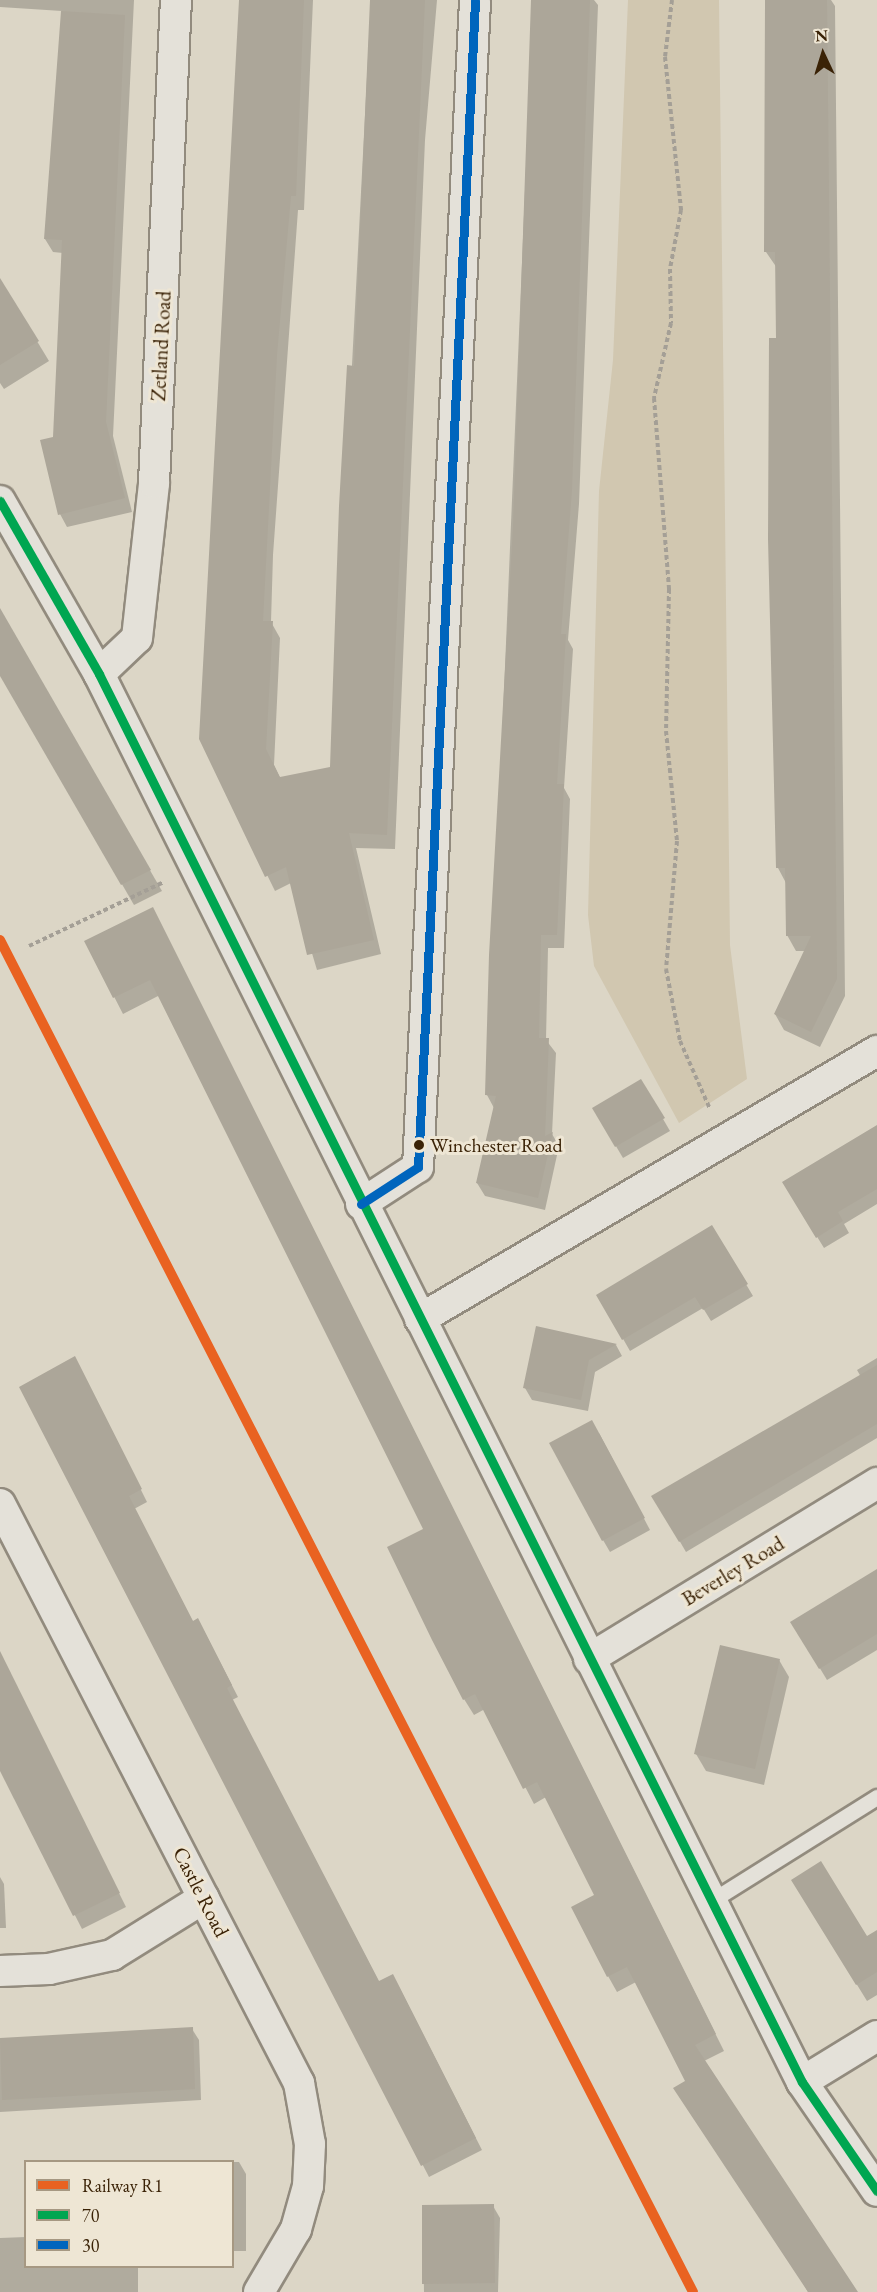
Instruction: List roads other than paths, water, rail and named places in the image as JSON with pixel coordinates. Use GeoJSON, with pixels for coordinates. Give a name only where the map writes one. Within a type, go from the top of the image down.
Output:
{"type":"FeatureCollection","features":[{"type":"Feature","properties":{"kind":"street","name":"Zetland Road"},"geometry":{"type":"LineString","coordinates":[[99,674],[137,638],[154,483],[176,0]]}},
{"type":"Feature","properties":{"kind":"street"},"geometry":{"type":"LineString","coordinates":[[361,1204],[418,1167],[475,0]]}},
{"type":"Feature","properties":{"kind":"street"},"geometry":{"type":"LineString","coordinates":[[0,501],[99,674],[361,1204],[802,2082],[877,2192]]}},
{"type":"Feature","properties":{"kind":"street"},"geometry":{"type":"LineString","coordinates":[[420,1319],[877,1051]]}},
{"type":"Feature","properties":{"kind":"street","name":"Beverley Road"},"geometry":{"type":"LineString","coordinates":[[589,1659],[877,1483]]}},
{"type":"Feature","properties":{"kind":"street","name":"Castle Road"},"geometry":{"type":"LineString","coordinates":[[0,1504],[299,2083],[310,2144],[308,2186],[296,2229],[259,2292]]}},
{"type":"Feature","properties":{"kind":"street"},"geometry":{"type":"LineString","coordinates":[[0,1971],[49,1969],[112,1955],[204,1898]]}},
{"type":"Feature","properties":{"kind":"street"},"geometry":{"type":"LineString","coordinates":[[802,2082],[877,2036]]}},
{"type":"Feature","properties":{"kind":"lane"},"geometry":{"type":"LineString","coordinates":[[711,1901],[877,1797]]}},
{"type":"Feature","properties":{"kind":"rail line","name":"R1"},"geometry":{"type":"LineString","coordinates":[[0,940],[693,2292]]}},
{"type":"Feature","properties":{"kind":"place","name":"Winchester Road"},"geometry":{"type":"Point","coordinates":[419,1145]}}]}
